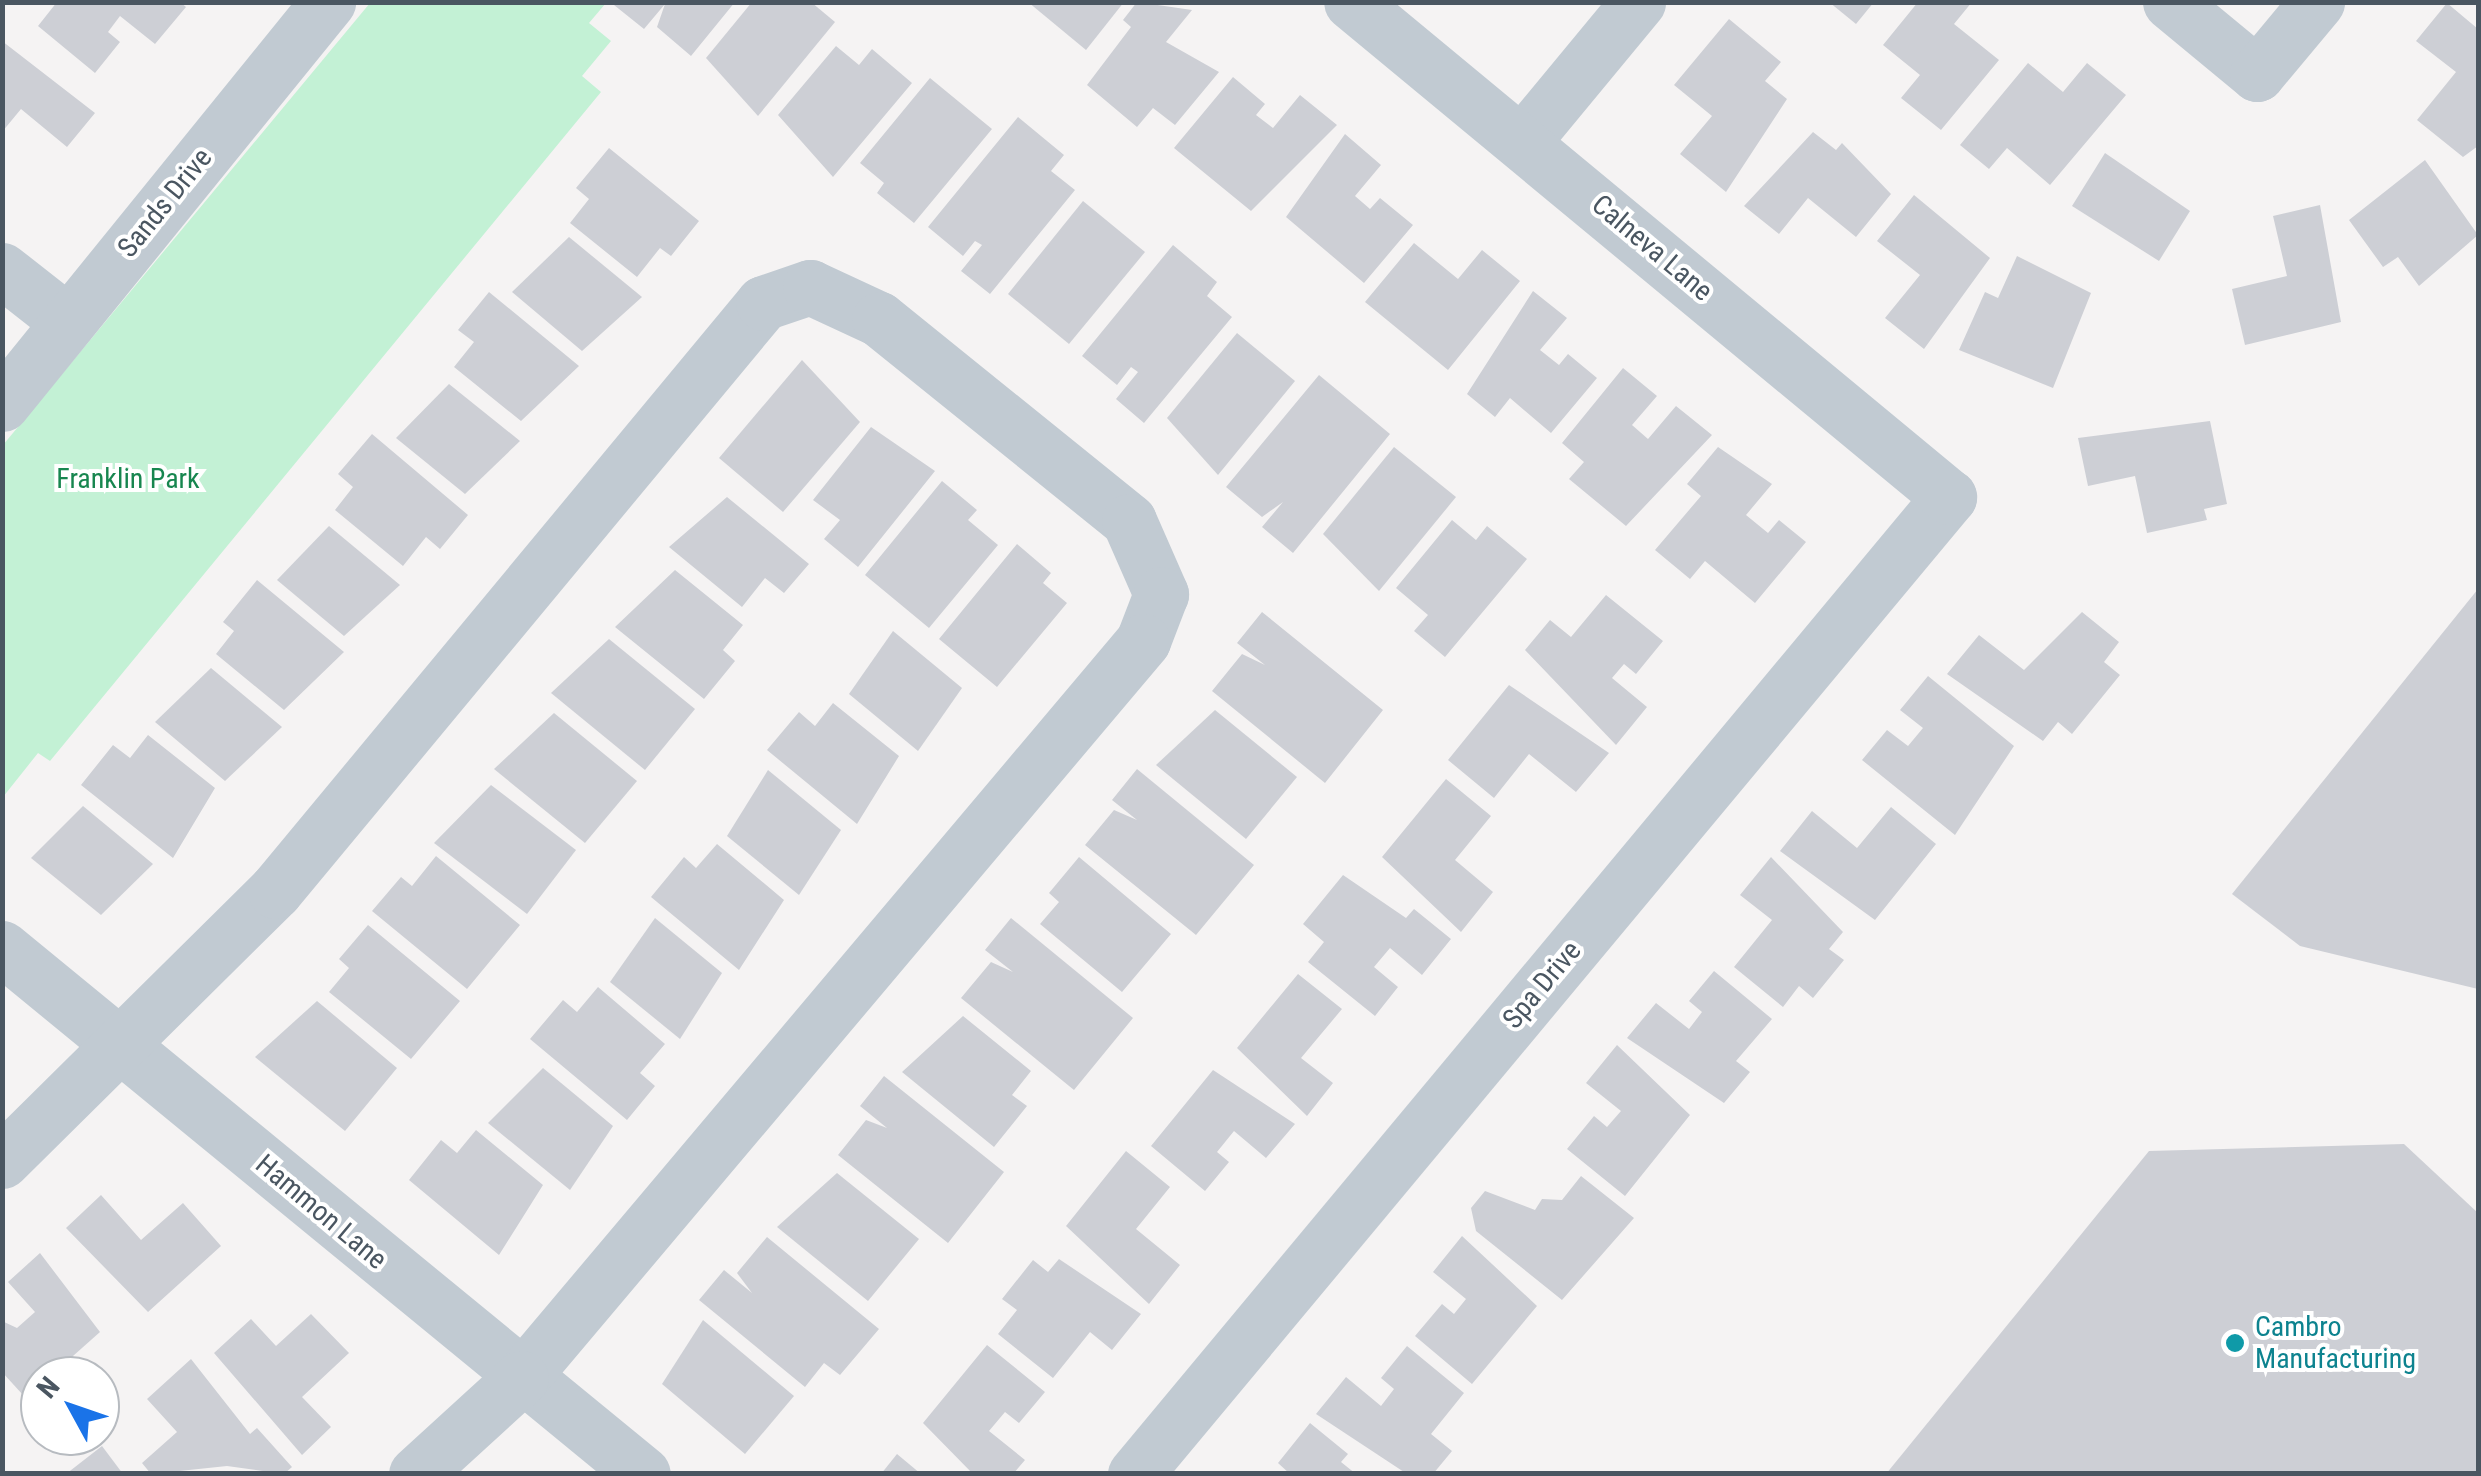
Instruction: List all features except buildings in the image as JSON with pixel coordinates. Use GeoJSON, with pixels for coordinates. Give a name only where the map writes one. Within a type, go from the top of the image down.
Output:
{"type":"FeatureCollection","features":[{"type":"Feature","properties":{"kind":"street","name":"Sands Drive"},"geometry":{"type":"LineString","coordinates":[[2,404],[328,2]]}},
{"type":"Feature","properties":{"kind":"street","name":"Calneva Lane"},"geometry":{"type":"LineString","coordinates":[[1351,2],[1524,140],[1949,497]]}},
{"type":"Feature","properties":{"kind":"street"},"geometry":{"type":"LineString","coordinates":[[1524,140],[1638,2]]}},
{"type":"Feature","properties":{"kind":"street"},"geometry":{"type":"LineString","coordinates":[[2170,2],[2258,74],[2317,2]]}},
{"type":"Feature","properties":{"kind":"street"},"geometry":{"type":"LineString","coordinates":[[2,270],[68,322]]}},
{"type":"Feature","properties":{"kind":"street"},"geometry":{"type":"LineString","coordinates":[[2,1160],[275,891],[762,303],[810,287],[844,297],[1129,521],[1162,594],[1143,642],[521,1378],[416,1474]]}},
{"type":"Feature","properties":{"kind":"street","name":"Spa Drive"},"geometry":{"type":"LineString","coordinates":[[1135,1474],[1949,497]]}},
{"type":"Feature","properties":{"kind":"street","name":"Hammon Lane"},"geometry":{"type":"LineString","coordinates":[[2,948],[521,1378],[643,1474]]}},
{"type":"Feature","properties":{"kind":"green space","name":"Franklin Park"},"geometry":{"type":"Polygon","coordinates":[[[370,3],[606,3],[589,23],[611,41],[582,76],[601,92],[50,761],[38,753],[3,797],[3,445],[370,3]]]}},
{"type":"Feature","properties":{"kind":"place","name":"Cambro Manufacturing"},"geometry":{"type":"Point","coordinates":[2235,1343]}}]}
